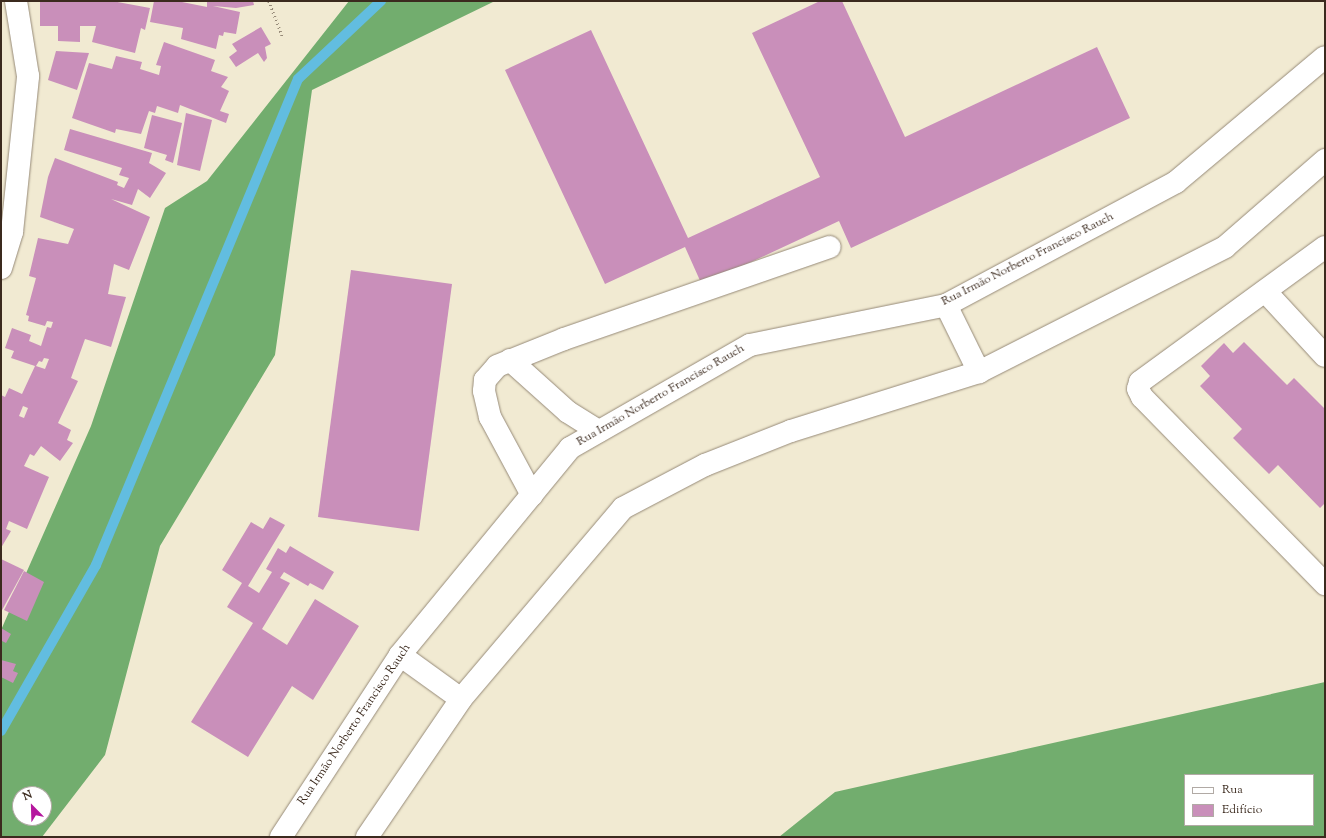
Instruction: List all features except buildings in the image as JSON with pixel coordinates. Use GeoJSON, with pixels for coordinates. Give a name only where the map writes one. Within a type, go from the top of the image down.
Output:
{"type":"FeatureCollection","features":[{"type":"Feature","properties":{"kind":"street"},"geometry":{"type":"LineString","coordinates":[[1,268],[12,232],[28,76],[16,1]]}},
{"type":"Feature","properties":{"kind":"street","name":"Rua Irmão Norberto Francisco Rauch"},"geometry":{"type":"LineString","coordinates":[[282,837],[400,655],[570,448],[750,345],[946,305],[1176,182],[1325,57]]}},
{"type":"Feature","properties":{"kind":"street"},"geometry":{"type":"LineString","coordinates":[[367,837],[461,699],[623,508],[705,465],[791,431],[979,372],[1225,247],[1325,160]]}},
{"type":"Feature","properties":{"kind":"street"},"geometry":{"type":"LineString","coordinates":[[532,495],[490,417],[484,391],[485,380],[490,372],[510,360],[829,247]]}},
{"type":"Feature","properties":{"kind":"street"},"geometry":{"type":"LineString","coordinates":[[1325,247],[1140,382],[1138,388],[1142,396],[1325,584]]}},
{"type":"Feature","properties":{"kind":"street"},"geometry":{"type":"LineString","coordinates":[[1265,291],[1325,356]]}},
{"type":"Feature","properties":{"kind":"street"},"geometry":{"type":"LineString","coordinates":[[946,305],[979,372]]}},
{"type":"Feature","properties":{"kind":"street"},"geometry":{"type":"LineString","coordinates":[[510,360],[559,404],[599,431]]}},
{"type":"Feature","properties":{"kind":"street"},"geometry":{"type":"LineString","coordinates":[[400,655],[461,699]]}},
{"type":"Feature","properties":{"kind":"path"},"geometry":{"type":"LineString","coordinates":[[269,1],[283,36]]}},
{"type":"Feature","properties":{"kind":"green space"},"geometry":{"type":"Polygon","coordinates":[[[349,1],[495,1],[312,90],[275,355],[160,546],[105,755],[52,824],[52,786],[12,786],[12,826],[50,826],[42,837],[1,837],[1,630],[91,426],[165,208],[207,181],[349,1]]]}},
{"type":"Feature","properties":{"kind":"green space"},"geometry":{"type":"Polygon","coordinates":[[[1325,682],[1325,837],[779,837],[835,792],[1325,682]]]}},
{"type":"Feature","properties":{"kind":"waterway"},"geometry":{"type":"LineString","coordinates":[[1,731],[96,565],[298,79],[381,1]]}}]}
